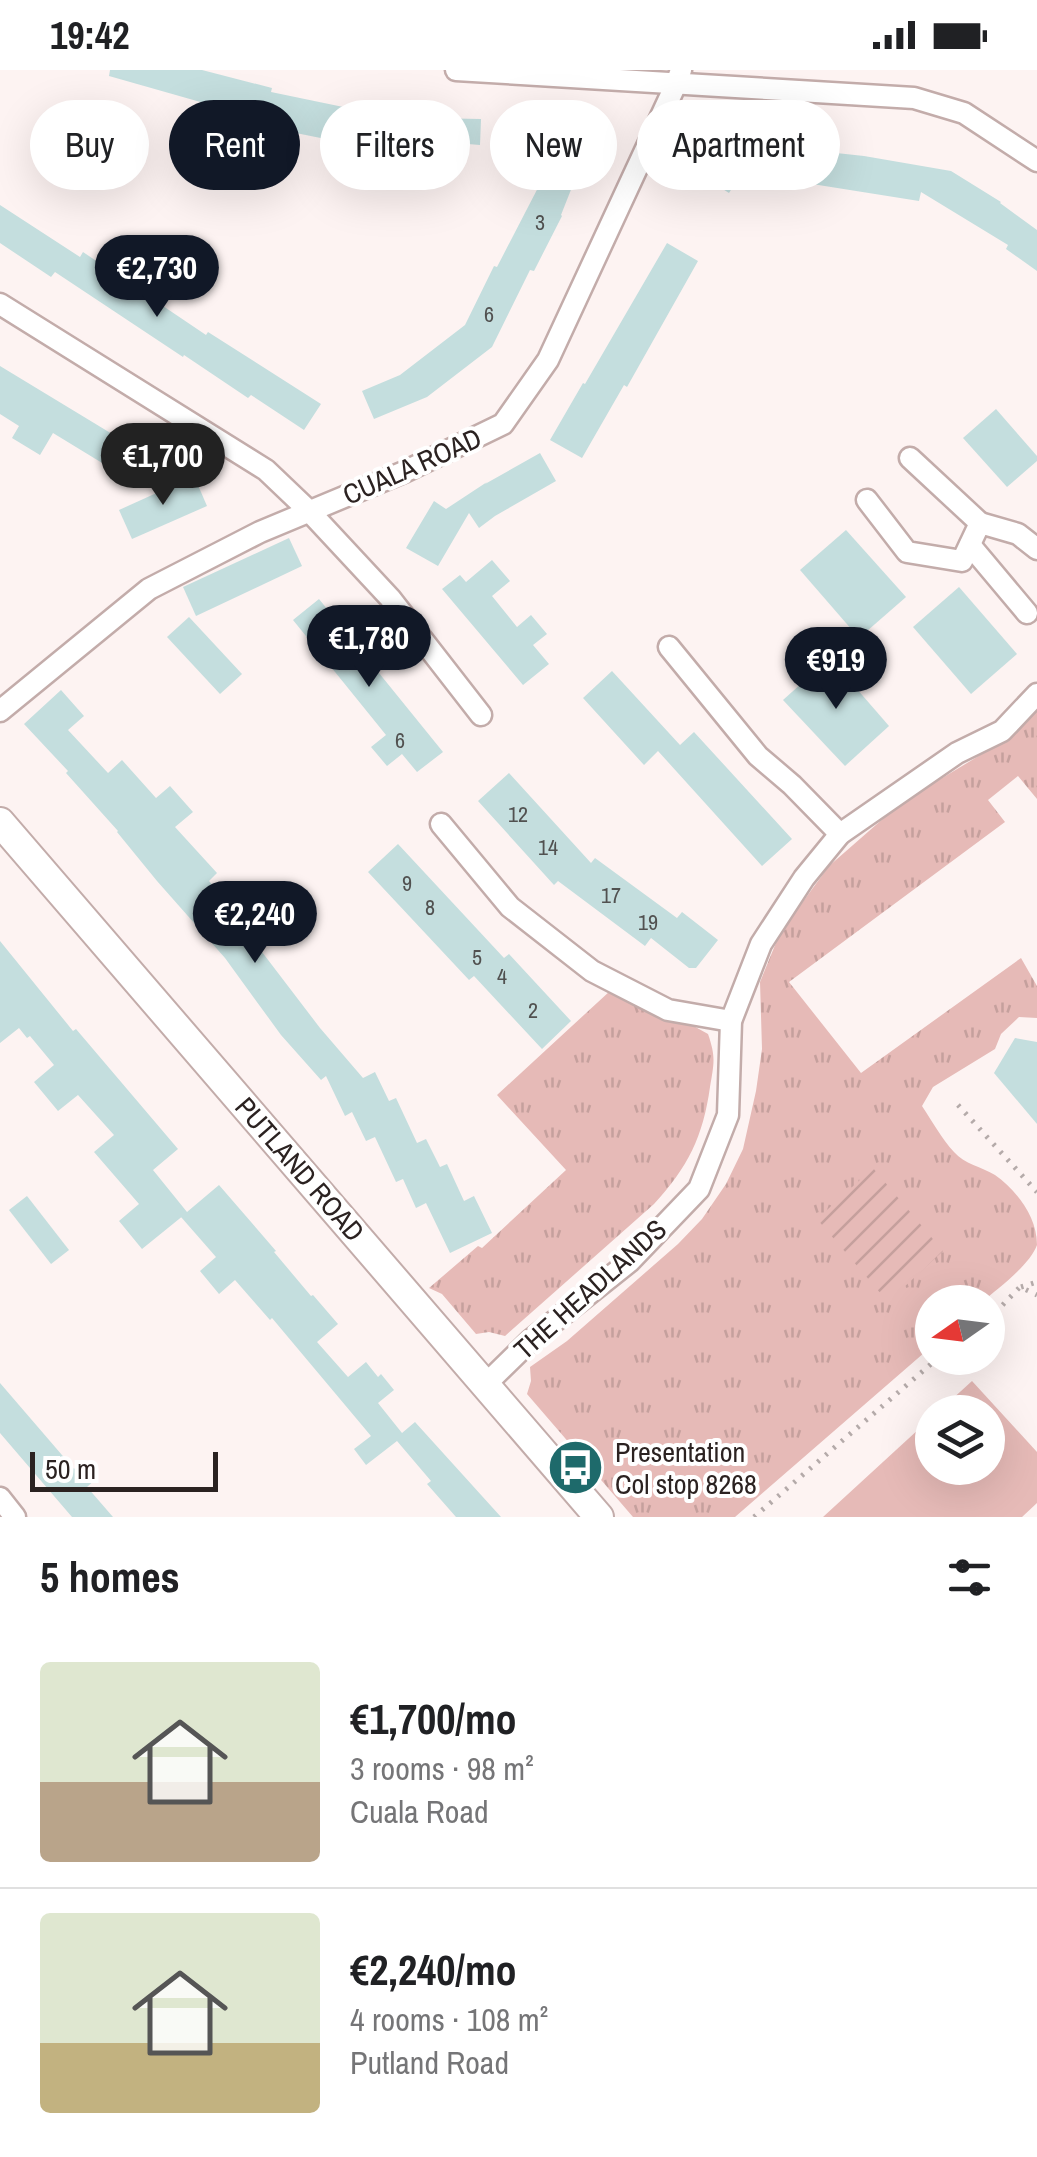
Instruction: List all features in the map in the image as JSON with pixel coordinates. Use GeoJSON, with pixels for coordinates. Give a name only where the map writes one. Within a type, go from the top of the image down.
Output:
{"type":"FeatureCollection","features":[{"type":"Feature","properties":{"kind":"main road","name":"PUTLAND ROAD"},"geometry":{"type":"LineString","coordinates":[[0,822],[599,1517]]}},
{"type":"Feature","properties":{"kind":"street"},"geometry":{"type":"LineString","coordinates":[[456,70],[678,77],[914,98],[964,113],[1037,161]]}},
{"type":"Feature","properties":{"kind":"street","name":"CUALA ROAD"},"geometry":{"type":"LineString","coordinates":[[0,712],[149,589],[260,532],[404,472],[503,424],[548,360],[678,77]]}},
{"type":"Feature","properties":{"kind":"street"},"geometry":{"type":"LineString","coordinates":[[0,304],[266,470],[390,598],[481,715]]}},
{"type":"Feature","properties":{"kind":"street"},"geometry":{"type":"LineString","coordinates":[[910,458],[980,523],[1018,534],[1037,549]]}},
{"type":"Feature","properties":{"kind":"street"},"geometry":{"type":"LineString","coordinates":[[867,500],[907,552],[962,561],[980,523]]}},
{"type":"Feature","properties":{"kind":"street"},"geometry":{"type":"LineString","coordinates":[[970,545],[1028,613]]}},
{"type":"Feature","properties":{"kind":"street"},"geometry":{"type":"LineString","coordinates":[[669,647],[758,756],[840,834]]}},
{"type":"Feature","properties":{"kind":"street","name":"THE HEADLANDS"},"geometry":{"type":"LineString","coordinates":[[485,1384],[531,1340],[628,1262],[699,1189],[728,1114],[731,1021],[761,944],[804,878],[840,834],[957,753],[1002,731],[1037,694]]}},
{"type":"Feature","properties":{"kind":"street"},"geometry":{"type":"LineString","coordinates":[[441,824],[510,907],[592,970],[668,1010],[731,1021]]}},
{"type":"Feature","properties":{"kind":"street"},"geometry":{"type":"LineString","coordinates":[[0,1498],[15,1517]]}},
{"type":"Feature","properties":{"kind":"path"},"geometry":{"type":"LineString","coordinates":[[958,1105],[1037,1192]]}},
{"type":"Feature","properties":{"kind":"path"},"geometry":{"type":"LineString","coordinates":[[1005,1302],[1020,1287],[1037,1282]]}},
{"type":"Feature","properties":{"kind":"path"},"geometry":{"type":"LineString","coordinates":[[1020,1287],[1037,1295]]}},
{"type":"Feature","properties":{"kind":"path"},"geometry":{"type":"LineString","coordinates":[[754,1517],[918,1375]]}},
{"type":"Feature","properties":{"kind":"green space"},"geometry":{"type":"Polygon","coordinates":[[[1037,711],[1037,799],[1018,776],[988,800],[1005,822],[789,982],[861,1073],[1021,958],[1037,986],[1037,1018],[1019,1017],[1001,1034],[995,1049],[933,1087],[922,1106],[958,1156],[995,1175],[1018,1196],[1033,1224],[1037,1245],[1028,1261],[1002,1285],[915,1285],[915,1361],[735,1517],[633,1517],[527,1394],[530,1367],[567,1341],[678,1244],[702,1219],[726,1184],[743,1149],[756,1091],[762,1049],[760,982],[780,933],[829,866],[901,803],[1005,740],[1037,711]]]}},
{"type":"Feature","properties":{"kind":"green space"},"geometry":{"type":"Polygon","coordinates":[[[610,991],[708,1034],[713,1066],[698,1136],[685,1164],[654,1204],[505,1336],[476,1334],[442,1294],[429,1288],[478,1246],[482,1248],[566,1170],[497,1095],[610,991]]]}},
{"type":"Feature","properties":{"kind":"green space"},"geometry":{"type":"Polygon","coordinates":[[[873,1168],[943,1251],[888,1302],[817,1219],[873,1168]]]}},
{"type":"Feature","properties":{"kind":"green space"},"geometry":{"type":"Polygon","coordinates":[[[972,1381],[985,1395],[957,1395],[972,1381]]]}},
{"type":"Feature","properties":{"kind":"green space"},"geometry":{"type":"Polygon","coordinates":[[[1005,1417],[1037,1452],[1037,1503],[1022,1517],[823,1517],[915,1433],[915,1485],[1005,1485],[1005,1417]]]}},
{"type":"Feature","properties":{"kind":"building"},"geometry":{"type":"Polygon","coordinates":[[[110,70],[202,70],[272,88],[271,92],[320,102],[320,138],[300,134],[300,100],[193,100],[109,76],[110,70]]]}},
{"type":"Feature","properties":{"kind":"building"},"geometry":{"type":"Polygon","coordinates":[[[470,119],[481,119],[480,145],[470,144],[470,119]]]}},
{"type":"Feature","properties":{"kind":"building"},"geometry":{"type":"Polygon","coordinates":[[[840,153],[951,171],[1037,230],[1037,271],[1006,249],[1008,245],[921,192],[919,201],[840,188],[840,153]]]}},
{"type":"Feature","properties":{"kind":"building"},"geometry":{"type":"Polygon","coordinates":[[[537,190],[571,190],[562,216],[492,347],[427,397],[374,419],[362,391],[400,375],[465,325],[494,266],[497,267],[537,190]]]}},
{"type":"Feature","properties":{"kind":"building"},"geometry":{"type":"Polygon","coordinates":[[[0,205],[80,257],[83,252],[206,335],[208,332],[321,404],[304,430],[183,357],[55,272],[51,277],[0,243],[0,205]]]}},
{"type":"Feature","properties":{"kind":"building"},"geometry":{"type":"Polygon","coordinates":[[[667,243],[698,261],[582,458],[550,440],[667,243]]]}},
{"type":"Feature","properties":{"kind":"building"},"geometry":{"type":"Polygon","coordinates":[[[0,366],[127,443],[112,469],[53,433],[40,455],[12,438],[19,426],[0,414],[0,366]]]}},
{"type":"Feature","properties":{"kind":"building"},"geometry":{"type":"Polygon","coordinates":[[[996,409],[1037,456],[1037,461],[1007,487],[963,438],[996,409]]]}},
{"type":"Feature","properties":{"kind":"building"},"geometry":{"type":"Polygon","coordinates":[[[540,453],[556,481],[479,528],[469,513],[438,566],[406,548],[434,501],[446,509],[540,453]]]}},
{"type":"Feature","properties":{"kind":"building"},"geometry":{"type":"Polygon","coordinates":[[[194,476],[207,506],[132,539],[119,510],[194,476]]]}},
{"type":"Feature","properties":{"kind":"building"},"geometry":{"type":"Polygon","coordinates":[[[846,530],[906,597],[859,638],[800,570],[846,530]]]}},
{"type":"Feature","properties":{"kind":"building"},"geometry":{"type":"Polygon","coordinates":[[[289,538],[302,566],[196,616],[183,587],[289,538]]]}},
{"type":"Feature","properties":{"kind":"building"},"geometry":{"type":"Polygon","coordinates":[[[492,560],[510,581],[492,596],[517,627],[531,615],[547,634],[533,645],[549,664],[523,685],[442,589],[460,575],[466,582],[492,560]]]}},
{"type":"Feature","properties":{"kind":"building"},"geometry":{"type":"Polygon","coordinates":[[[959,587],[1017,654],[971,694],[913,627],[959,587]]]}},
{"type":"Feature","properties":{"kind":"building"},"geometry":{"type":"Polygon","coordinates":[[[319,599],[443,752],[417,772],[402,754],[387,766],[371,747],[386,735],[293,620],[319,599]]]}},
{"type":"Feature","properties":{"kind":"building"},"geometry":{"type":"Polygon","coordinates":[[[189,617],[242,674],[220,694],[167,637],[189,617]]]}},
{"type":"Feature","properties":{"kind":"building"},"geometry":{"type":"Polygon","coordinates":[[[830,658],[889,726],[845,766],[783,700],[830,658]]]}},
{"type":"Feature","properties":{"kind":"building"},"geometry":{"type":"Polygon","coordinates":[[[612,671],[680,745],[694,732],[792,839],[762,866],[658,751],[644,765],[583,698],[612,671]]]}},
{"type":"Feature","properties":{"kind":"building"},"geometry":{"type":"Polygon","coordinates":[[[61,690],[84,716],[68,730],[108,773],[122,760],[156,798],[170,786],[193,812],[175,827],[217,873],[209,881],[243,920],[240,923],[320,1028],[363,1078],[375,1072],[389,1101],[396,1098],[417,1143],[426,1139],[440,1167],[447,1164],[464,1201],[474,1196],[492,1233],[450,1253],[426,1203],[416,1208],[403,1179],[396,1182],[375,1137],[366,1141],[352,1112],[345,1116],[326,1076],[321,1080],[281,1035],[225,958],[24,724],[61,690]]]}},
{"type":"Feature","properties":{"kind":"building"},"geometry":{"type":"Polygon","coordinates":[[[509,773],[591,863],[595,858],[677,918],[682,912],[718,940],[696,968],[689,968],[651,938],[645,946],[558,881],[554,885],[478,801],[509,773]]]}},
{"type":"Feature","properties":{"kind":"building"},"geometry":{"type":"Polygon","coordinates":[[[398,844],[504,958],[509,954],[571,1021],[542,1049],[474,976],[469,980],[368,872],[398,844]]]}},
{"type":"Feature","properties":{"kind":"building"},"geometry":{"type":"Polygon","coordinates":[[[0,941],[73,1031],[76,1029],[178,1149],[153,1170],[187,1212],[219,1185],[338,1324],[317,1342],[348,1377],[366,1362],[378,1377],[381,1374],[394,1390],[378,1403],[402,1433],[415,1422],[501,1517],[456,1517],[397,1441],[366,1465],[354,1449],[371,1436],[235,1280],[219,1294],[200,1271],[216,1257],[181,1217],[142,1249],[119,1221],[139,1204],[94,1152],[114,1135],[78,1095],[58,1111],[34,1082],[54,1065],[30,1036],[27,1038],[19,1028],[0,1043],[0,941]]]}},
{"type":"Feature","properties":{"kind":"building"},"geometry":{"type":"Polygon","coordinates":[[[1015,1038],[1037,1042],[1037,1124],[994,1073],[1015,1038]]]}},
{"type":"Feature","properties":{"kind":"building"},"geometry":{"type":"Polygon","coordinates":[[[27,1196],[69,1250],[51,1264],[9,1210],[27,1196]]]}},
{"type":"Feature","properties":{"kind":"building"},"geometry":{"type":"Polygon","coordinates":[[[0,1383],[74,1469],[84,1460],[98,1477],[87,1487],[113,1517],[72,1517],[0,1433],[0,1383]]]}},
{"type":"Feature","properties":{"kind":"place","name":"Presentation Col stop 8268"},"geometry":{"type":"Point","coordinates":[576,1468]}}]}
